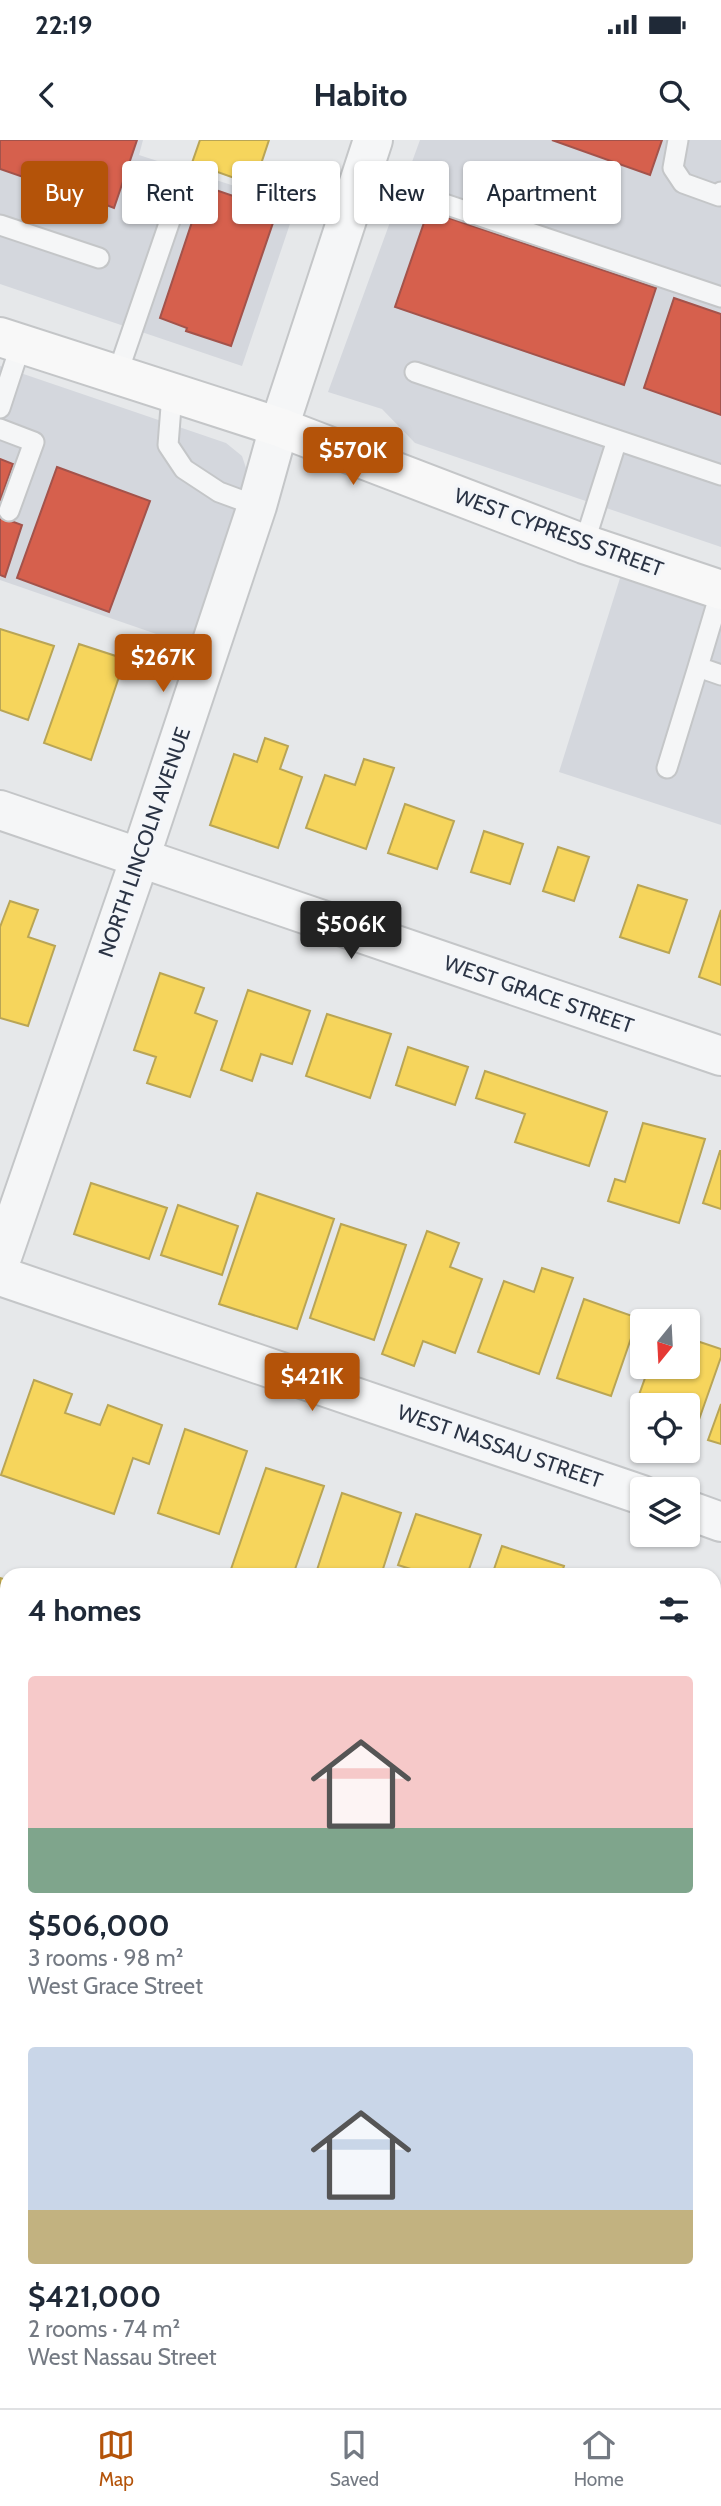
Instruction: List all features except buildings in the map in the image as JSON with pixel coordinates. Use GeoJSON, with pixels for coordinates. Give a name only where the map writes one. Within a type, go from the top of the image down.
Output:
{"type":"FeatureCollection","features":[{"type":"Feature","properties":{"kind":"street","name":"NORTH LINCOLN AVENUE"},"geometry":{"type":"LineString","coordinates":[[366,161],[373,140]]}},
{"type":"Feature","properties":{"kind":"street","name":"NORTH LINCOLN AVENUE"},"geometry":{"type":"LineString","coordinates":[[0,1264],[140,858],[257,506],[279,427],[354,197]]}},
{"type":"Feature","properties":{"kind":"street","name":"WEST CYPRESS STREET"},"geometry":{"type":"LineString","coordinates":[[11,341],[279,427],[583,544],[721,590]]}},
{"type":"Feature","properties":{"kind":"street","name":"WEST GRACE STREET"},"geometry":{"type":"LineString","coordinates":[[0,810],[721,1056]]}},
{"type":"Feature","properties":{"kind":"street","name":"WEST NASSAU STREET"},"geometry":{"type":"LineString","coordinates":[[0,1276],[630,1491]]}},
{"type":"Feature","properties":{"kind":"street"},"geometry":{"type":"LineString","coordinates":[[700,1514],[721,1522]]}},
{"type":"Feature","properties":{"kind":"lane"},"geometry":{"type":"LineString","coordinates":[[678,140],[673,168],[683,183],[720,194]]}},
{"type":"Feature","properties":{"kind":"lane"},"geometry":{"type":"LineString","coordinates":[[449,206],[721,297]]}},
{"type":"Feature","properties":{"kind":"lane"},"geometry":{"type":"LineString","coordinates":[[117,376],[169,224]]}},
{"type":"Feature","properties":{"kind":"lane"},"geometry":{"type":"LineString","coordinates":[[0,225],[99,258]]}},
{"type":"Feature","properties":{"kind":"lane"},"geometry":{"type":"LineString","coordinates":[[0,408],[11,341]]}},
{"type":"Feature","properties":{"kind":"lane"},"geometry":{"type":"LineString","coordinates":[[415,372],[721,475]]}},
{"type":"Feature","properties":{"kind":"lane"},"geometry":{"type":"LineString","coordinates":[[172,394],[168,445],[184,469],[219,492],[257,506]]}},
{"type":"Feature","properties":{"kind":"lane"},"geometry":{"type":"LineString","coordinates":[[0,429],[34,442],[9,511]]}},
{"type":"Feature","properties":{"kind":"lane"},"geometry":{"type":"LineString","coordinates":[[583,544],[617,440]]}},
{"type":"Feature","properties":{"kind":"lane"},"geometry":{"type":"LineString","coordinates":[[667,768],[721,590]]}},
{"type":"Feature","properties":{"kind":"lane"},"geometry":{"type":"LineString","coordinates":[[698,667],[721,675]]}},
{"type":"Feature","properties":{"kind":"shaded area"},"geometry":{"type":"Polygon","coordinates":[[[0,140],[143,140],[139,155],[157,161],[122,161],[122,224],[218,224],[218,181],[232,185],[232,224],[290,224],[242,366],[0,284],[0,140]]]}},
{"type":"Feature","properties":{"kind":"shaded area"},"geometry":{"type":"Polygon","coordinates":[[[420,140],[721,140],[721,547],[415,443],[382,409],[328,392],[389,224],[449,224],[449,161],[412,161],[420,140]]]}},
{"type":"Feature","properties":{"kind":"shaded area"},"geometry":{"type":"Polygon","coordinates":[[[0,366],[226,443],[242,456],[246,468],[245,480],[191,646],[0,580],[0,366]]]}},
{"type":"Feature","properties":{"kind":"shaded area"},"geometry":{"type":"Polygon","coordinates":[[[621,575],[721,609],[721,825],[559,772],[621,575]]]}}]}
